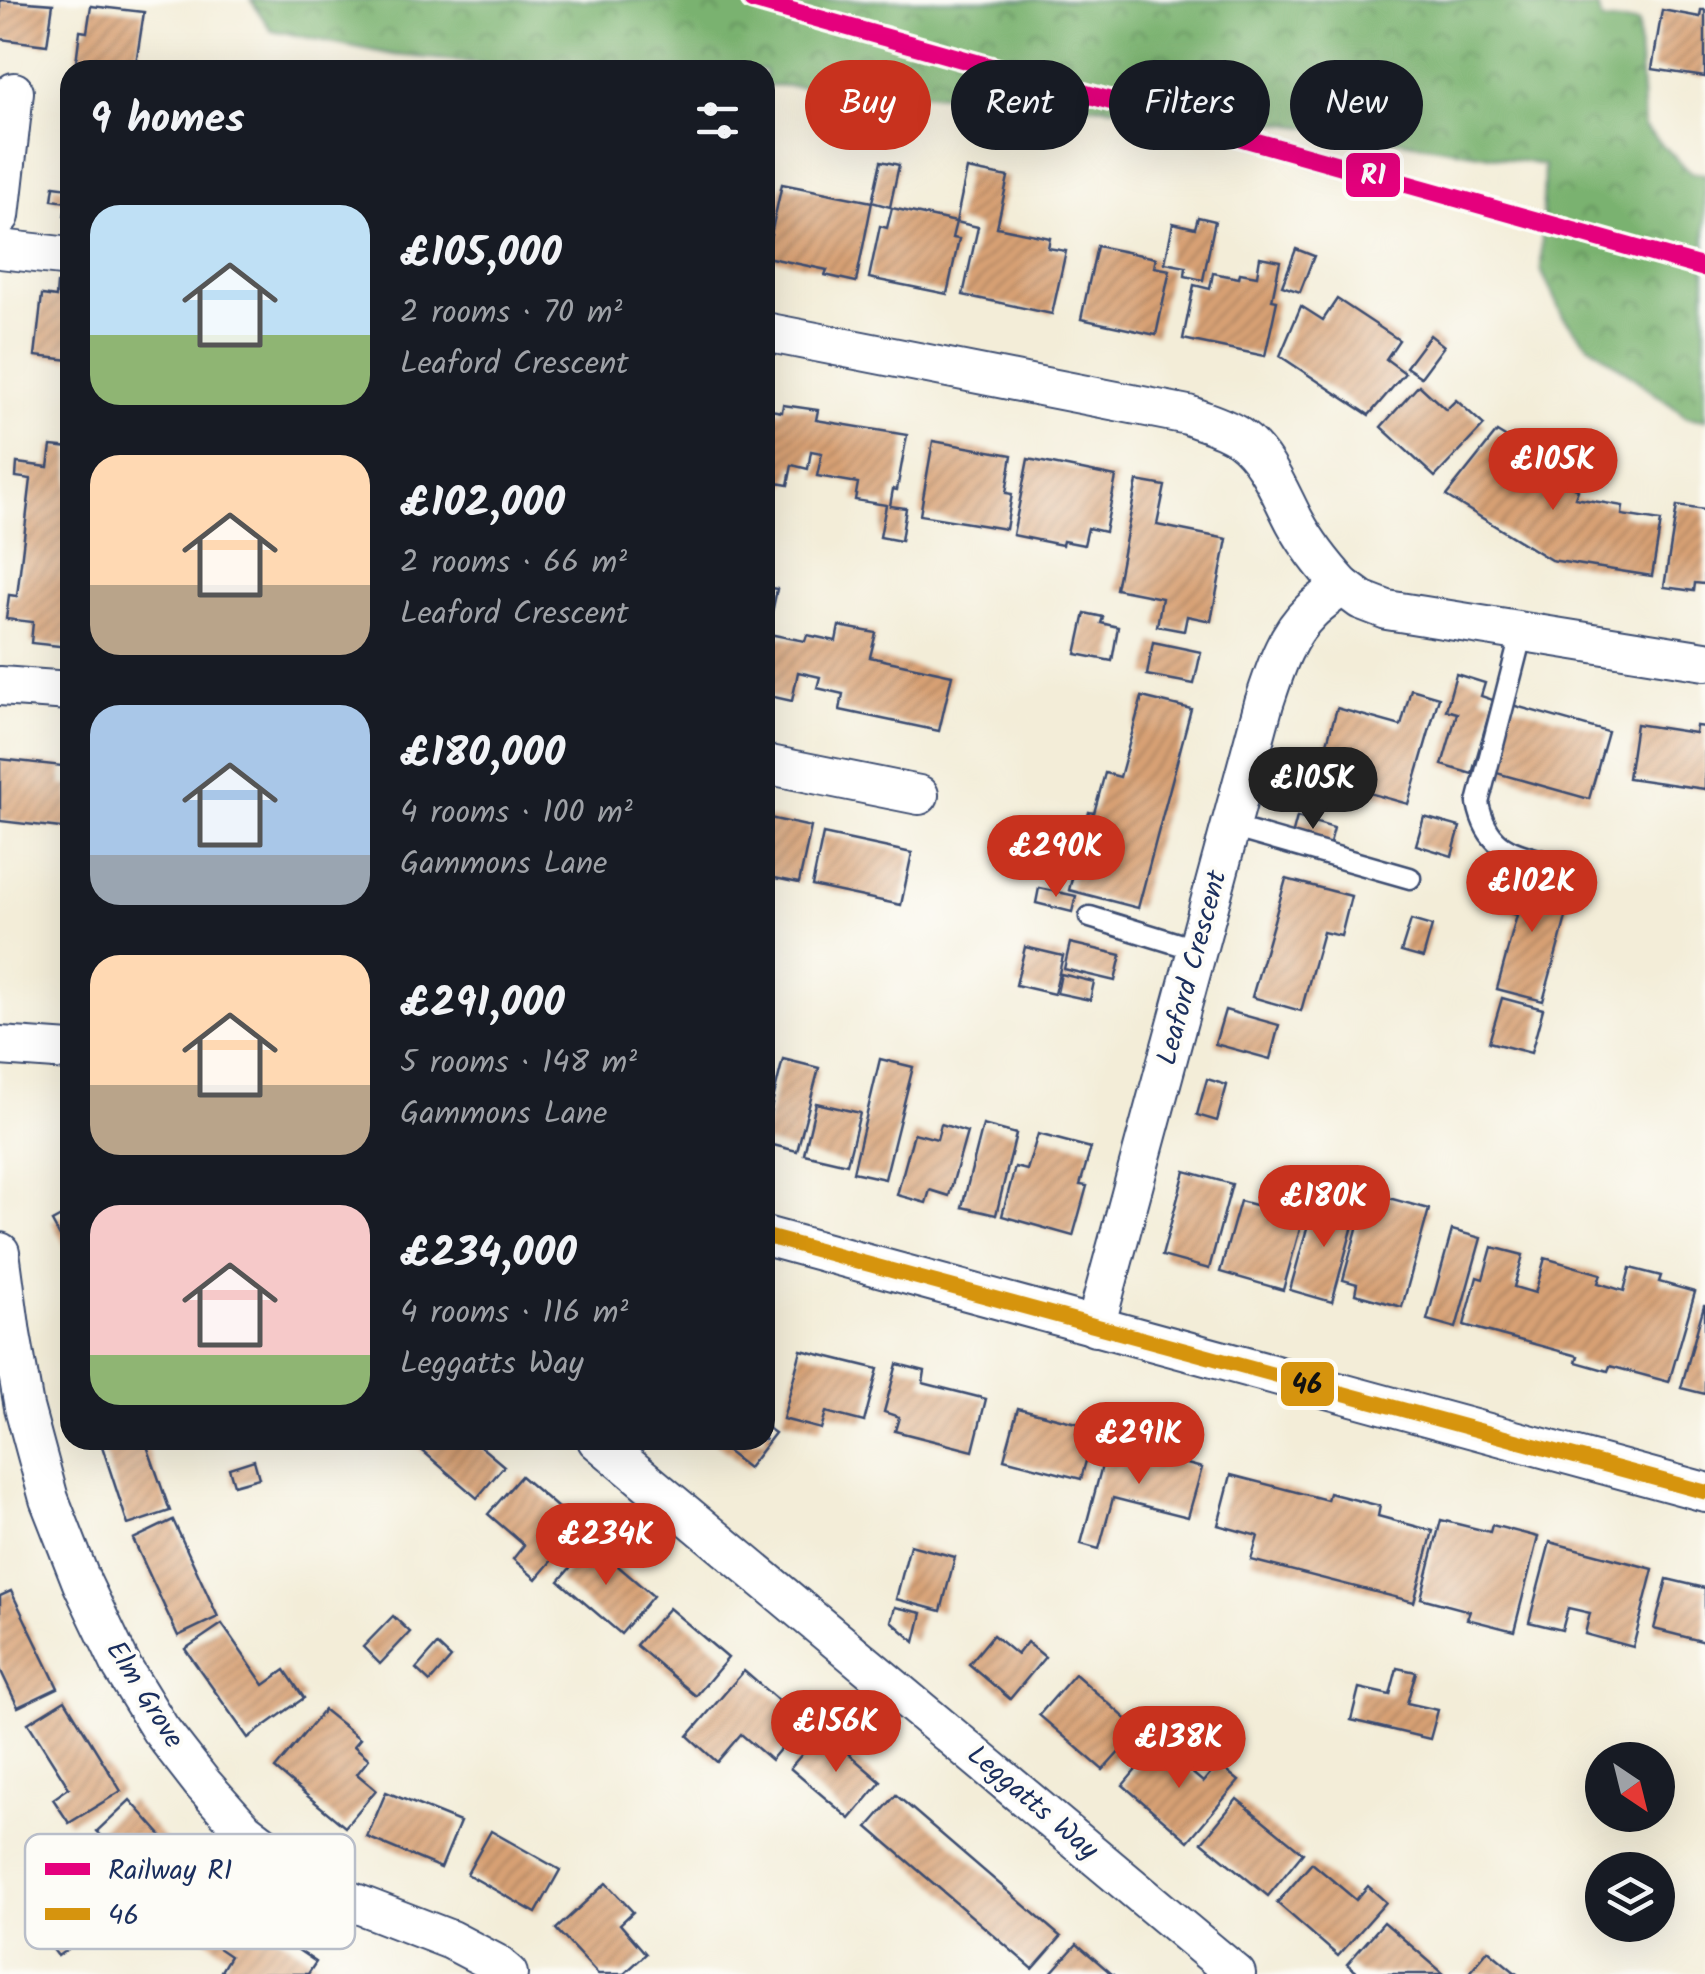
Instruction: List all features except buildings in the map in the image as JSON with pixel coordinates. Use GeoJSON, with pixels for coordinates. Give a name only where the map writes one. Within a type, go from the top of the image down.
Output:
{"type":"FeatureCollection","features":[{"type":"Feature","properties":{"kind":"street"},"geometry":{"type":"LineString","coordinates":[[0,216],[4,153],[14,92]]}},
{"type":"Feature","properties":{"kind":"street"},"geometry":{"type":"LineString","coordinates":[[0,249],[60,256]]}},
{"type":"Feature","properties":{"kind":"street"},"geometry":{"type":"LineString","coordinates":[[775,334],[1188,415],[1239,437],[1256,454],[1318,560],[1342,586],[1362,600],[1386,610],[1705,662]]}},
{"type":"Feature","properties":{"kind":"street","name":"Leaford Crescent"},"geometry":{"type":"LineString","coordinates":[[1094,1327],[1278,660],[1310,612],[1342,586]]}},
{"type":"Feature","properties":{"kind":"street"},"geometry":{"type":"LineString","coordinates":[[0,686],[60,690]]}},
{"type":"Feature","properties":{"kind":"street"},"geometry":{"type":"LineString","coordinates":[[775,766],[919,795]]}},
{"type":"Feature","properties":{"kind":"street"},"geometry":{"type":"LineString","coordinates":[[0,1046],[60,1050]]}},
{"type":"Feature","properties":{"kind":"street"},"geometry":{"type":"LineString","coordinates":[[775,1239],[1705,1492]]}},
{"type":"Feature","properties":{"kind":"street","name":"Elm Grove"},"geometry":{"type":"LineString","coordinates":[[0,1252],[24,1407],[49,1499],[90,1600],[122,1666],[160,1730],[249,1834]]}},
{"type":"Feature","properties":{"kind":"street","name":"Leggatts Way"},"geometry":{"type":"LineString","coordinates":[[608,1450],[1236,1974]]}},
{"type":"Feature","properties":{"kind":"street","name":"Elm Grove"},"geometry":{"type":"LineString","coordinates":[[355,1903],[451,1940],[508,1974]]}},
{"type":"Feature","properties":{"kind":"lane"},"geometry":{"type":"LineString","coordinates":[[1522,632],[1478,803],[1482,824],[1501,846],[1558,866]]}},
{"type":"Feature","properties":{"kind":"lane"},"geometry":{"type":"LineString","coordinates":[[1231,828],[1410,878]]}},
{"type":"Feature","properties":{"kind":"lane"},"geometry":{"type":"LineString","coordinates":[[1090,918],[1198,950]]}},
{"type":"Feature","properties":{"kind":"green space"},"geometry":{"type":"Polygon","coordinates":[[[251,0],[1514,0],[1544,7],[1597,7],[1602,21],[1638,23],[1644,127],[1691,173],[1705,174],[1705,420],[1687,417],[1587,343],[1563,317],[1541,270],[1544,165],[1423,145],[1423,60],[1290,60],[1290,125],[1270,122],[1270,60],[1109,60],[1109,107],[1089,106],[1089,60],[951,60],[951,96],[931,94],[931,60],[805,60],[805,87],[775,85],[775,60],[446,60],[394,55],[271,30],[251,0]]]}},
{"type":"Feature","properties":{"kind":"rail line","name":"R1"},"geometry":{"type":"LineString","coordinates":[[752,0],[1705,268]]}},
{"type":"Feature","properties":{"kind":"transit line","name":"46"},"geometry":{"type":"LineString","coordinates":[[775,1239],[1705,1492]]}}]}
